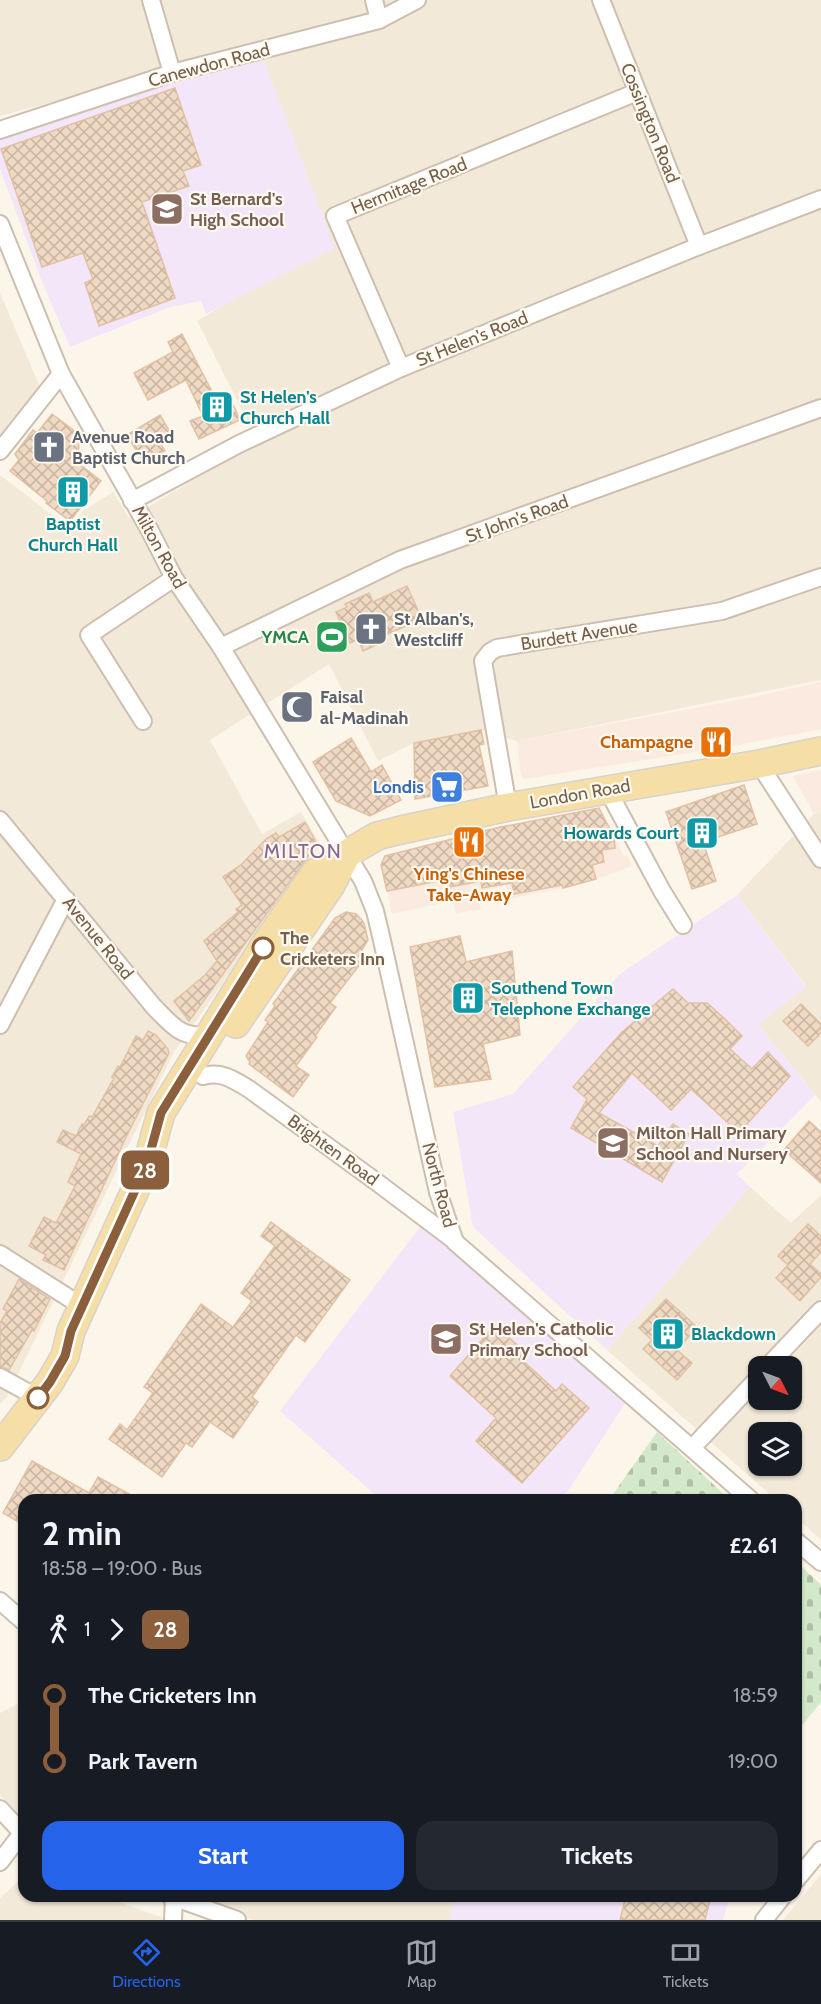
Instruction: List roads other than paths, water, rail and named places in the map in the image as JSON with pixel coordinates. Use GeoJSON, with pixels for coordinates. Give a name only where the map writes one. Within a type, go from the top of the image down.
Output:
{"type":"FeatureCollection","features":[{"type":"Feature","properties":{"kind":"main road","name":"London Road"},"geometry":{"type":"LineString","coordinates":[[0,1447],[50,1382],[65,1356],[71,1331],[147,1164],[161,1113],[264,946],[316,872],[377,836],[508,807],[759,764],[821,751]]}},
{"type":"Feature","properties":{"kind":"main road","name":"London Road"},"geometry":{"type":"LineString","coordinates":[[147,1164],[179,1120],[203,1076],[250,1002],[331,885],[346,856]]}},
{"type":"Feature","properties":{"kind":"main road","name":"London Road"},"geometry":{"type":"LineString","coordinates":[[0,1426],[29,1393],[57,1347],[71,1331]]}},
{"type":"Feature","properties":{"kind":"street"},"geometry":{"type":"LineString","coordinates":[[151,0],[172,73]]}},
{"type":"Feature","properties":{"kind":"street"},"geometry":{"type":"LineString","coordinates":[[374,0],[379,20]]}},
{"type":"Feature","properties":{"kind":"street","name":"Canewdon Road"},"geometry":{"type":"LineString","coordinates":[[0,130],[172,73],[379,20],[417,0]]}},
{"type":"Feature","properties":{"kind":"street","name":"Cossington Road"},"geometry":{"type":"LineString","coordinates":[[601,0],[699,246]]}},
{"type":"Feature","properties":{"kind":"street","name":"Hermitage Road"},"geometry":{"type":"LineString","coordinates":[[401,368],[335,216],[637,92]]}},
{"type":"Feature","properties":{"kind":"street","name":"St Helen's Road"},"geometry":{"type":"LineString","coordinates":[[132,501],[239,444],[401,368],[699,246],[821,199]]}},
{"type":"Feature","properties":{"kind":"street","name":"Milton Road"},"geometry":{"type":"LineString","coordinates":[[0,224],[61,374],[174,578],[221,647],[346,856]]}},
{"type":"Feature","properties":{"kind":"street"},"geometry":{"type":"LineString","coordinates":[[0,451],[61,374]]}},
{"type":"Feature","properties":{"kind":"street","name":"St John's Road"},"geometry":{"type":"LineString","coordinates":[[221,647],[400,560],[821,408]]}},
{"type":"Feature","properties":{"kind":"street","name":"Burdett Avenue"},"geometry":{"type":"LineString","coordinates":[[508,807],[483,661],[490,652],[497,648],[722,611],[821,577]]}},
{"type":"Feature","properties":{"kind":"street"},"geometry":{"type":"LineString","coordinates":[[143,721],[89,635],[174,578]]}},
{"type":"Feature","properties":{"kind":"street"},"geometry":{"type":"LineString","coordinates":[[759,764],[821,859]]}},
{"type":"Feature","properties":{"kind":"street"},"geometry":{"type":"LineString","coordinates":[[608,789],[662,891],[683,925]]}},
{"type":"Feature","properties":{"kind":"street","name":"Avenue Road"},"geometry":{"type":"LineString","coordinates":[[0,820],[154,1007],[179,1031],[199,1036],[208,1035]]}},
{"type":"Feature","properties":{"kind":"street","name":"North Road"},"geometry":{"type":"LineString","coordinates":[[346,856],[363,881],[375,910],[438,1192],[455,1242],[744,1494]]}},
{"type":"Feature","properties":{"kind":"street"},"geometry":{"type":"LineString","coordinates":[[0,1025],[66,899]]}},
{"type":"Feature","properties":{"kind":"street","name":"Brighten Road"},"geometry":{"type":"LineString","coordinates":[[203,1076],[220,1074],[230,1077],[249,1089],[455,1242]]}},
{"type":"Feature","properties":{"kind":"street"},"geometry":{"type":"LineString","coordinates":[[0,1254],[83,1307]]}},
{"type":"Feature","properties":{"kind":"street"},"geometry":{"type":"LineString","coordinates":[[777,1356],[821,1310]]}},
{"type":"Feature","properties":{"kind":"street"},"geometry":{"type":"LineString","coordinates":[[0,1377],[29,1393]]}},
{"type":"Feature","properties":{"kind":"street"},"geometry":{"type":"LineString","coordinates":[[692,1448],[748,1389]]}},
{"type":"Feature","properties":{"kind":"street"},"geometry":{"type":"LineString","coordinates":[[809,1551],[821,1539]]}},
{"type":"Feature","properties":{"kind":"street"},"geometry":{"type":"LineString","coordinates":[[0,1601],[18,1617]]}},
{"type":"Feature","properties":{"kind":"street"},"geometry":{"type":"LineString","coordinates":[[0,1617],[18,1625]]}},
{"type":"Feature","properties":{"kind":"street"},"geometry":{"type":"LineString","coordinates":[[0,1809],[18,1829]]}},
{"type":"Feature","properties":{"kind":"street"},"geometry":{"type":"LineString","coordinates":[[0,1862],[18,1840]]}},
{"type":"Feature","properties":{"kind":"street"},"geometry":{"type":"LineString","coordinates":[[802,1873],[820,1853]]}},
{"type":"Feature","properties":{"kind":"street"},"geometry":{"type":"LineString","coordinates":[[172,1902],[173,1920]]}},
{"type":"Feature","properties":{"kind":"street"},"geometry":{"type":"LineString","coordinates":[[186,1902],[237,1920]]}},
{"type":"Feature","properties":{"kind":"street"},"geometry":{"type":"LineString","coordinates":[[764,1920],[778,1902]]}},
{"type":"Feature","properties":{"kind":"place","name":"St Bernard's High School"},"geometry":{"type":"Point","coordinates":[167,209]}},
{"type":"Feature","properties":{"kind":"place","name":"St Helen's Church Hall"},"geometry":{"type":"Point","coordinates":[217,407]}},
{"type":"Feature","properties":{"kind":"place","name":"Avenue Road Baptist Church"},"geometry":{"type":"Point","coordinates":[49,447]}},
{"type":"Feature","properties":{"kind":"place","name":"Baptist Church Hall"},"geometry":{"type":"Point","coordinates":[73,492]}},
{"type":"Feature","properties":{"kind":"place","name":"St Alban's, Westcliff"},"geometry":{"type":"Point","coordinates":[371,629]}},
{"type":"Feature","properties":{"kind":"place","name":"YMCA"},"geometry":{"type":"Point","coordinates":[332,637]}},
{"type":"Feature","properties":{"kind":"place","name":"Faisal al-Madinah"},"geometry":{"type":"Point","coordinates":[297,707]}},
{"type":"Feature","properties":{"kind":"place","name":"Champagne"},"geometry":{"type":"Point","coordinates":[716,742]}},
{"type":"Feature","properties":{"kind":"place","name":"Londis"},"geometry":{"type":"Point","coordinates":[447,787]}},
{"type":"Feature","properties":{"kind":"place","name":"Howards Court"},"geometry":{"type":"Point","coordinates":[702,833]}},
{"type":"Feature","properties":{"kind":"place","name":"Ying's Chinese Take-Away"},"geometry":{"type":"Point","coordinates":[469,842]}},
{"type":"Feature","properties":{"kind":"place","name":"The Cricketers Inn"},"geometry":{"type":"Point","coordinates":[263,948]}},
{"type":"Feature","properties":{"kind":"place","name":"Southend Town Telephone Exchange"},"geometry":{"type":"Point","coordinates":[468,998]}},
{"type":"Feature","properties":{"kind":"place","name":"Milton Hall Primary School and Nursery"},"geometry":{"type":"Point","coordinates":[613,1143]}},
{"type":"Feature","properties":{"kind":"place","name":"Blackdown"},"geometry":{"type":"Point","coordinates":[668,1334]}},
{"type":"Feature","properties":{"kind":"place","name":"St Helen's Catholic Primary School"},"geometry":{"type":"Point","coordinates":[446,1339]}},
{"type":"Feature","properties":{"kind":"district","name":"MILTON"},"geometry":{"type":"Point","coordinates":[303,851]}}]}
